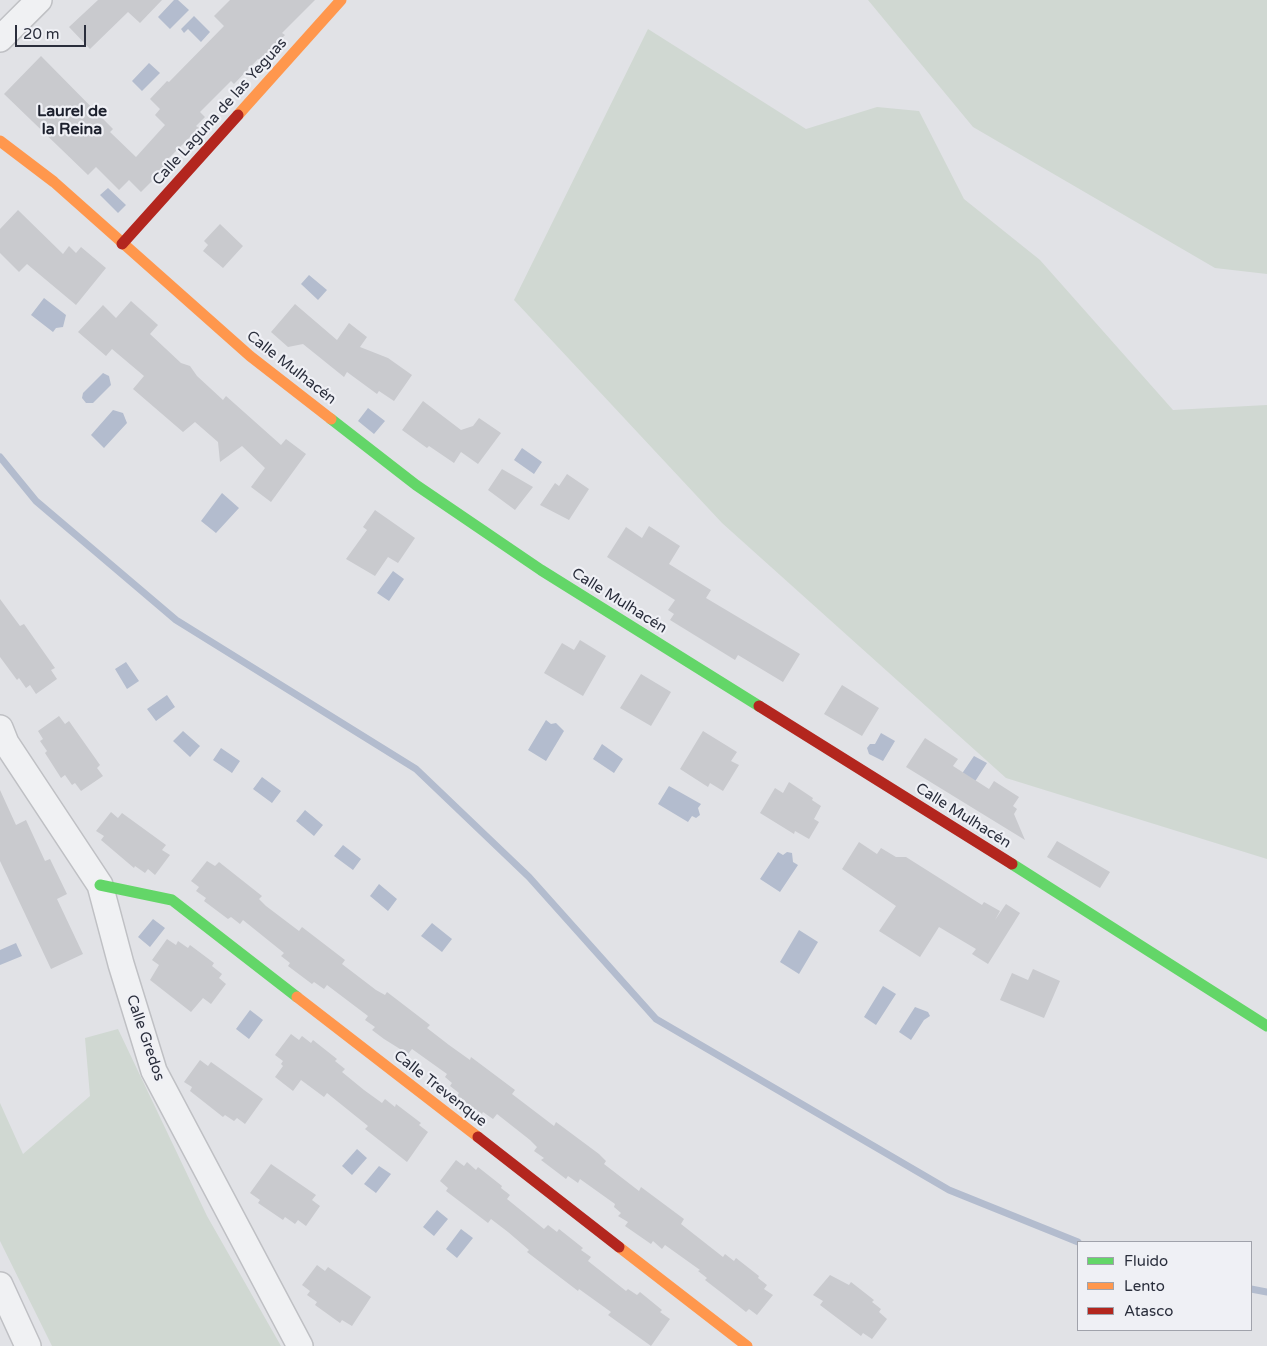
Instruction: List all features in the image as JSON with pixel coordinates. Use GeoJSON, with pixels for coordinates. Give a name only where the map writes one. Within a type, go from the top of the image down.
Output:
{"type":"FeatureCollection","features":[{"type":"Feature","properties":{"kind":"street"},"geometry":{"type":"LineString","coordinates":[[0,39],[39,0]]}},
{"type":"Feature","properties":{"kind":"street","name":"Calle Laguna de las Yeguas"},"geometry":{"type":"LineString","coordinates":[[122,244],[341,0]]}},
{"type":"Feature","properties":{"kind":"street","name":"Calle Mulhacén"},"geometry":{"type":"LineString","coordinates":[[0,141],[54,182],[250,356],[424,490],[541,570],[1267,1026]]}},
{"type":"Feature","properties":{"kind":"street","name":"Calle Gredos"},"geometry":{"type":"LineString","coordinates":[[0,728],[6,742],[100,885],[120,964],[154,1071],[300,1346]]}},
{"type":"Feature","properties":{"kind":"street","name":"Calle Trevenque"},"geometry":{"type":"LineString","coordinates":[[100,885],[172,900],[747,1346]]}},
{"type":"Feature","properties":{"kind":"street"},"geometry":{"type":"LineString","coordinates":[[1,1291],[28,1346]]}},
{"type":"Feature","properties":{"kind":"shaded area"},"geometry":{"type":"Polygon","coordinates":[[[868,0],[1267,0],[1267,274],[1215,268],[973,127],[868,0]]]}},
{"type":"Feature","properties":{"kind":"shaded area"},"geometry":{"type":"Polygon","coordinates":[[[648,29],[806,129],[877,107],[919,111],[964,199],[1040,260],[1173,410],[1267,405],[1267,859],[1006,778],[722,523],[514,300],[648,29]]]}},
{"type":"Feature","properties":{"kind":"shaded area"},"geometry":{"type":"Polygon","coordinates":[[[118,1029],[207,1216],[281,1346],[52,1346],[0,1241],[0,1103],[23,1154],[90,1096],[85,1038],[118,1029]]]}},
{"type":"Feature","properties":{"kind":"water"},"geometry":{"type":"Polygon","coordinates":[[[174,0],[178,0],[189,10],[170,29],[158,17],[174,0]]]}},
{"type":"Feature","properties":{"kind":"water"},"geometry":{"type":"Polygon","coordinates":[[[194,16],[210,32],[201,42],[188,29],[184,33],[181,29],[194,16]]]}},
{"type":"Feature","properties":{"kind":"water"},"geometry":{"type":"Polygon","coordinates":[[[149,63],[160,73],[142,91],[132,81],[149,63]]]}},
{"type":"Feature","properties":{"kind":"water"},"geometry":{"type":"Polygon","coordinates":[[[108,188],[126,205],[118,213],[100,195],[108,188]]]}},
{"type":"Feature","properties":{"kind":"water"},"geometry":{"type":"Polygon","coordinates":[[[309,275],[327,290],[318,300],[301,284],[309,275]]]}},
{"type":"Feature","properties":{"kind":"water"},"geometry":{"type":"Polygon","coordinates":[[[44,298],[66,315],[63,327],[56,328],[53,332],[31,315],[44,298]]]}},
{"type":"Feature","properties":{"kind":"water"},"geometry":{"type":"Polygon","coordinates":[[[103,373],[109,376],[111,385],[93,403],[86,403],[82,398],[83,393],[103,373]]]}},
{"type":"Feature","properties":{"kind":"water"},"geometry":{"type":"Polygon","coordinates":[[[368,408],[385,421],[374,434],[358,421],[368,408]]]}},
{"type":"Feature","properties":{"kind":"water"},"geometry":{"type":"Polygon","coordinates":[[[113,410],[123,413],[127,423],[104,448],[91,435],[113,410]]]}},
{"type":"Feature","properties":{"kind":"water"},"geometry":{"type":"Polygon","coordinates":[[[522,448],[542,462],[534,474],[514,460],[522,448]]]}},
{"type":"Feature","properties":{"kind":"water"},"geometry":{"type":"Polygon","coordinates":[[[222,493],[239,508],[216,533],[201,521],[222,493]]]}},
{"type":"Feature","properties":{"kind":"water"},"geometry":{"type":"Polygon","coordinates":[[[393,571],[404,579],[389,601],[377,593],[393,571]]]}},
{"type":"Feature","properties":{"kind":"water"},"geometry":{"type":"Polygon","coordinates":[[[126,662],[139,681],[127,689],[115,669],[126,662]]]}},
{"type":"Feature","properties":{"kind":"water"},"geometry":{"type":"Polygon","coordinates":[[[167,695],[175,707],[156,721],[147,709],[167,695]]]}},
{"type":"Feature","properties":{"kind":"water"},"geometry":{"type":"Polygon","coordinates":[[[546,720],[551,724],[556,723],[564,731],[546,761],[528,750],[546,720]]]}},
{"type":"Feature","properties":{"kind":"water"},"geometry":{"type":"Polygon","coordinates":[[[183,731],[200,746],[190,757],[173,741],[183,731]]]}},
{"type":"Feature","properties":{"kind":"water"},"geometry":{"type":"Polygon","coordinates":[[[881,733],[895,741],[883,761],[869,754],[867,748],[870,744],[875,744],[881,733]]]}},
{"type":"Feature","properties":{"kind":"water"},"geometry":{"type":"Polygon","coordinates":[[[602,744],[623,759],[614,773],[593,759],[602,744]]]}},
{"type":"Feature","properties":{"kind":"water"},"geometry":{"type":"Polygon","coordinates":[[[221,748],[240,761],[232,773],[213,760],[221,748]]]}},
{"type":"Feature","properties":{"kind":"water"},"geometry":{"type":"Polygon","coordinates":[[[974,756],[987,763],[974,783],[961,775],[974,756]]]}},
{"type":"Feature","properties":{"kind":"water"},"geometry":{"type":"Polygon","coordinates":[[[262,777],[281,791],[272,803],[253,789],[262,777]]]}},
{"type":"Feature","properties":{"kind":"water"},"geometry":{"type":"Polygon","coordinates":[[[669,786],[701,804],[698,808],[700,815],[696,818],[692,816],[688,822],[658,804],[669,786]]]}},
{"type":"Feature","properties":{"kind":"water"},"geometry":{"type":"Polygon","coordinates":[[[305,810],[323,825],[314,836],[296,821],[305,810]]]}},
{"type":"Feature","properties":{"kind":"water"},"geometry":{"type":"Polygon","coordinates":[[[343,845],[361,859],[353,870],[334,856],[343,845]]]}},
{"type":"Feature","properties":{"kind":"water"},"geometry":{"type":"Polygon","coordinates":[[[778,852],[783,855],[787,852],[792,853],[793,862],[798,865],[780,892],[760,879],[778,852]]]}},
{"type":"Feature","properties":{"kind":"water"},"geometry":{"type":"Polygon","coordinates":[[[379,884],[397,899],[388,911],[370,896],[379,884]]]}},
{"type":"Feature","properties":{"kind":"water"},"geometry":{"type":"Polygon","coordinates":[[[153,919],[165,928],[150,947],[138,937],[153,919]]]}},
{"type":"Feature","properties":{"kind":"water"},"geometry":{"type":"Polygon","coordinates":[[[432,923],[452,939],[442,952],[421,936],[432,923]]]}},
{"type":"Feature","properties":{"kind":"water"},"geometry":{"type":"Polygon","coordinates":[[[799,930],[818,942],[799,974],[780,962],[799,930]]]}},
{"type":"Feature","properties":{"kind":"water"},"geometry":{"type":"Polygon","coordinates":[[[16,943],[22,956],[0,965],[0,950],[16,943]]]}},
{"type":"Feature","properties":{"kind":"water"},"geometry":{"type":"Polygon","coordinates":[[[883,986],[896,994],[876,1025],[864,1017],[883,986]]]}},
{"type":"Feature","properties":{"kind":"water"},"geometry":{"type":"Polygon","coordinates":[[[915,1007],[928,1012],[930,1016],[924,1020],[911,1040],[899,1032],[915,1007]]]}},
{"type":"Feature","properties":{"kind":"water"},"geometry":{"type":"Polygon","coordinates":[[[250,1010],[263,1020],[249,1039],[236,1029],[250,1010]]]}},
{"type":"Feature","properties":{"kind":"water"},"geometry":{"type":"Polygon","coordinates":[[[357,1149],[367,1158],[352,1175],[342,1166],[357,1149]]]}},
{"type":"Feature","properties":{"kind":"water"},"geometry":{"type":"Polygon","coordinates":[[[379,1166],[391,1174],[376,1193],[364,1184],[379,1166]]]}},
{"type":"Feature","properties":{"kind":"water"},"geometry":{"type":"Polygon","coordinates":[[[437,1210],[448,1219],[434,1236],[423,1227],[437,1210]]]}},
{"type":"Feature","properties":{"kind":"water"},"geometry":{"type":"Polygon","coordinates":[[[461,1229],[473,1238],[457,1258],[446,1249],[461,1229]]]}},
{"type":"Feature","properties":{"kind":"building"},"geometry":{"type":"Polygon","coordinates":[[[98,0],[162,0],[140,23],[128,12],[90,49],[69,27],[98,0]]]}},
{"type":"Feature","properties":{"kind":"building"},"geometry":{"type":"Polygon","coordinates":[[[230,0],[315,0],[282,33],[285,35],[260,60],[258,59],[234,84],[231,81],[200,112],[205,117],[196,126],[199,128],[165,162],[168,165],[141,192],[129,180],[119,190],[96,167],[88,175],[4,94],[41,56],[113,129],[110,132],[136,157],[165,125],[155,115],[160,109],[150,99],[224,26],[214,16],[230,0]]]}},
{"type":"Feature","properties":{"kind":"building"},"geometry":{"type":"Polygon","coordinates":[[[18,210],[63,254],[69,246],[76,253],[81,247],[106,268],[76,305],[27,264],[19,272],[0,253],[0,229],[18,210]]]}},
{"type":"Feature","properties":{"kind":"building"},"geometry":{"type":"Polygon","coordinates":[[[220,224],[243,246],[223,268],[203,251],[208,245],[204,241],[220,224]]]}},
{"type":"Feature","properties":{"kind":"building"},"geometry":{"type":"Polygon","coordinates":[[[131,301],[158,325],[150,334],[181,363],[190,366],[197,376],[223,400],[226,396],[281,445],[286,439],[306,454],[271,502],[251,487],[265,468],[242,446],[220,462],[218,442],[195,422],[183,432],[133,389],[144,376],[112,349],[106,356],[78,332],[103,305],[116,318],[131,301]]]}},
{"type":"Feature","properties":{"kind":"building"},"geometry":{"type":"Polygon","coordinates":[[[295,304],[337,340],[349,323],[367,337],[360,347],[388,358],[412,375],[394,401],[379,391],[377,394],[347,372],[344,377],[303,344],[288,347],[271,332],[295,304]]]}},
{"type":"Feature","properties":{"kind":"building"},"geometry":{"type":"Polygon","coordinates":[[[423,401],[461,430],[473,426],[479,418],[501,433],[478,464],[461,452],[454,463],[429,446],[427,448],[402,430],[423,401]]]}},
{"type":"Feature","properties":{"kind":"building"},"geometry":{"type":"Polygon","coordinates":[[[502,469],[533,487],[515,510],[488,490],[502,469]]]}},
{"type":"Feature","properties":{"kind":"building"},"geometry":{"type":"Polygon","coordinates":[[[567,474],[589,489],[569,520],[540,505],[555,483],[559,486],[567,474]]]}},
{"type":"Feature","properties":{"kind":"building"},"geometry":{"type":"Polygon","coordinates":[[[375,510],[415,538],[398,563],[388,557],[375,576],[346,559],[367,530],[363,527],[375,510]]]}},
{"type":"Feature","properties":{"kind":"building"},"geometry":{"type":"Polygon","coordinates":[[[649,526],[680,546],[669,564],[711,590],[706,598],[800,654],[783,682],[738,655],[735,660],[670,620],[674,614],[668,610],[675,600],[607,557],[626,527],[642,538],[649,526]]]}},
{"type":"Feature","properties":{"kind":"building"},"geometry":{"type":"Polygon","coordinates":[[[0,599],[20,626],[24,624],[55,668],[51,670],[57,679],[36,694],[30,685],[26,688],[19,678],[17,680],[0,657],[0,599]]]}},
{"type":"Feature","properties":{"kind":"building"},"geometry":{"type":"Polygon","coordinates":[[[580,640],[606,656],[583,696],[544,673],[562,643],[574,650],[580,640]]]}},
{"type":"Feature","properties":{"kind":"building"},"geometry":{"type":"Polygon","coordinates":[[[641,674],[671,692],[651,726],[620,708],[641,674]]]}},
{"type":"Feature","properties":{"kind":"building"},"geometry":{"type":"Polygon","coordinates":[[[842,685],[879,708],[862,736],[824,714],[842,685]]]}},
{"type":"Feature","properties":{"kind":"building"},"geometry":{"type":"Polygon","coordinates":[[[59,716],[65,724],[69,721],[100,765],[97,768],[103,776],[81,791],[75,783],[72,785],[65,775],[61,778],[45,753],[47,751],[40,741],[43,739],[38,731],[59,716]]]}},
{"type":"Feature","properties":{"kind":"building"},"geometry":{"type":"Polygon","coordinates":[[[703,731],[737,752],[731,761],[739,765],[723,791],[710,783],[708,787],[680,769],[703,731]]]}},
{"type":"Feature","properties":{"kind":"building"},"geometry":{"type":"Polygon","coordinates":[[[925,738],[958,759],[953,766],[989,789],[994,781],[1019,797],[1013,806],[1017,809],[1014,814],[1025,840],[906,767],[925,738]]]}},
{"type":"Feature","properties":{"kind":"building"},"geometry":{"type":"Polygon","coordinates":[[[789,782],[813,798],[812,800],[821,806],[814,819],[819,822],[809,839],[795,831],[794,834],[760,813],[775,788],[783,793],[789,782]]]}},
{"type":"Feature","properties":{"kind":"building"},"geometry":{"type":"Polygon","coordinates":[[[0,790],[16,825],[26,820],[45,861],[50,859],[67,894],[57,899],[83,954],[51,969],[0,861],[0,790]]]}},
{"type":"Feature","properties":{"kind":"building"},"geometry":{"type":"Polygon","coordinates":[[[111,812],[118,818],[122,813],[166,845],[162,850],[170,855],[155,875],[148,869],[145,873],[135,866],[134,868],[101,840],[104,836],[96,831],[111,812]]]}},
{"type":"Feature","properties":{"kind":"building"},"geometry":{"type":"Polygon","coordinates":[[[1057,841],[1110,872],[1100,888],[1047,857],[1057,841]]]}},
{"type":"Feature","properties":{"kind":"building"},"geometry":{"type":"Polygon","coordinates":[[[859,842],[877,854],[881,848],[896,857],[906,857],[982,905],[984,902],[1000,911],[995,920],[1006,904],[1020,913],[988,964],[972,954],[976,949],[939,927],[920,957],[879,931],[896,906],[842,869],[859,842]]]}},
{"type":"Feature","properties":{"kind":"building"},"geometry":{"type":"Polygon","coordinates":[[[207,861],[215,866],[219,862],[262,896],[259,899],[266,906],[299,931],[302,927],[345,960],[342,964],[376,990],[385,995],[387,992],[430,1025],[427,1028],[449,1045],[470,1060],[471,1057],[515,1090],[512,1094],[554,1126],[556,1122],[599,1154],[606,1161],[604,1164],[639,1191],[641,1187],[684,1219],[681,1224],[723,1257],[725,1254],[734,1261],[736,1258],[759,1276],[758,1278],[767,1285],[764,1289],[773,1295],[757,1315],[749,1309],[746,1312],[705,1280],[707,1278],[698,1271],[700,1270],[665,1245],[662,1249],[653,1241],[651,1244],[625,1226],[628,1222],[618,1216],[621,1213],[614,1207],[615,1204],[580,1179],[578,1183],[568,1176],[566,1179],[541,1160],[544,1158],[534,1151],[537,1147],[497,1114],[493,1119],[483,1112],[482,1114],[457,1096],[459,1093],[450,1086],[452,1083],[445,1077],[447,1074],[412,1049],[408,1054],[384,1039],[372,1030],[375,1027],[365,1020],[368,1016],[327,985],[324,989],[314,982],[312,984],[288,966],[290,963],[281,956],[284,953],[243,920],[240,924],[231,917],[228,919],[204,901],[206,898],[196,891],[199,887],[191,881],[207,861]]]}},
{"type":"Feature","properties":{"kind":"building"},"geometry":{"type":"Polygon","coordinates":[[[167,939],[176,945],[178,941],[188,948],[190,945],[214,963],[212,966],[222,974],[219,978],[226,984],[211,1004],[203,998],[191,1012],[150,980],[159,965],[152,960],[167,939]]]}},
{"type":"Feature","properties":{"kind":"building"},"geometry":{"type":"Polygon","coordinates":[[[1033,969],[1060,981],[1044,1018],[1000,1000],[1012,973],[1028,980],[1033,969]]]}},
{"type":"Feature","properties":{"kind":"building"},"geometry":{"type":"Polygon","coordinates":[[[291,1034],[299,1040],[302,1036],[311,1043],[313,1040],[337,1059],[335,1061],[345,1069],[342,1072],[364,1090],[382,1103],[385,1099],[395,1107],[396,1104],[421,1123],[419,1125],[428,1132],[407,1162],[365,1129],[368,1126],[327,1093],[324,1097],[301,1080],[293,1091],[275,1077],[283,1066],[281,1064],[283,1061],[275,1055],[291,1034]]]}},
{"type":"Feature","properties":{"kind":"building"},"geometry":{"type":"Polygon","coordinates":[[[200,1060],[208,1066],[211,1062],[263,1099],[245,1124],[237,1118],[234,1121],[225,1115],[223,1117],[190,1091],[192,1087],[184,1082],[200,1060]]]}},
{"type":"Feature","properties":{"kind":"building"},"geometry":{"type":"Polygon","coordinates":[[[456,1160],[464,1166],[467,1162],[476,1170],[478,1167],[502,1186],[501,1188],[510,1195],[507,1199],[544,1229],[548,1225],[557,1232],[559,1229],[583,1248],[581,1250],[591,1257],[588,1261],[626,1291],[628,1289],[637,1295],[640,1292],[662,1310],[660,1312],[670,1319],[651,1346],[608,1315],[611,1312],[579,1289],[578,1291],[527,1252],[529,1250],[491,1219],[488,1223],[446,1191],[448,1188],[440,1181],[456,1160]]]}},
{"type":"Feature","properties":{"kind":"building"},"geometry":{"type":"Polygon","coordinates":[[[271,1164],[316,1195],[312,1200],[320,1206],[306,1226],[298,1220],[295,1224],[285,1217],[283,1220],[258,1203],[260,1200],[250,1193],[271,1164]]]}},
{"type":"Feature","properties":{"kind":"building"},"geometry":{"type":"Polygon","coordinates":[[[317,1265],[325,1271],[328,1267],[371,1297],[352,1326],[342,1320],[340,1323],[315,1305],[317,1302],[307,1295],[310,1291],[302,1285],[317,1265]]]}},
{"type":"Feature","properties":{"kind":"building"},"geometry":{"type":"Polygon","coordinates":[[[830,1275],[849,1285],[851,1282],[874,1300],[872,1302],[881,1309],[879,1312],[887,1319],[872,1339],[863,1333],[861,1336],[820,1305],[823,1301],[813,1295],[830,1275]]]}},
{"type":"Feature","properties":{"kind":"waterway"},"geometry":{"type":"LineString","coordinates":[[0,457],[36,501],[176,620],[416,769],[529,877],[656,1019],[949,1190],[1077,1242]]}},
{"type":"Feature","properties":{"kind":"waterway"},"geometry":{"type":"LineString","coordinates":[[1252,1289],[1267,1292]]}},
{"type":"Feature","properties":{"kind":"traffic: fast"},"geometry":{"type":"LineString","coordinates":[[331,419],[416,485],[541,570],[759,706]]}},
{"type":"Feature","properties":{"kind":"traffic: fast"},"geometry":{"type":"LineString","coordinates":[[1012,864],[1267,1026]]}},
{"type":"Feature","properties":{"kind":"traffic: fast"},"geometry":{"type":"LineString","coordinates":[[100,885],[172,900],[297,997]]}},
{"type":"Feature","properties":{"kind":"traffic: slow"},"geometry":{"type":"LineString","coordinates":[[238,115],[341,0]]}},
{"type":"Feature","properties":{"kind":"traffic: slow"},"geometry":{"type":"LineString","coordinates":[[0,141],[54,182],[250,356],[331,419]]}},
{"type":"Feature","properties":{"kind":"traffic: slow"},"geometry":{"type":"LineString","coordinates":[[297,997],[478,1137]]}},
{"type":"Feature","properties":{"kind":"traffic: slow"},"geometry":{"type":"LineString","coordinates":[[619,1247],[747,1346]]}},
{"type":"Feature","properties":{"kind":"traffic: jam"},"geometry":{"type":"LineString","coordinates":[[122,244],[238,115]]}},
{"type":"Feature","properties":{"kind":"traffic: jam"},"geometry":{"type":"LineString","coordinates":[[759,706],[1012,864]]}},
{"type":"Feature","properties":{"kind":"traffic: jam"},"geometry":{"type":"LineString","coordinates":[[478,1137],[619,1247]]}},
{"type":"Feature","properties":{"kind":"district","name":"Laurel de la Reina"},"geometry":{"type":"Point","coordinates":[72,121]}}]}
